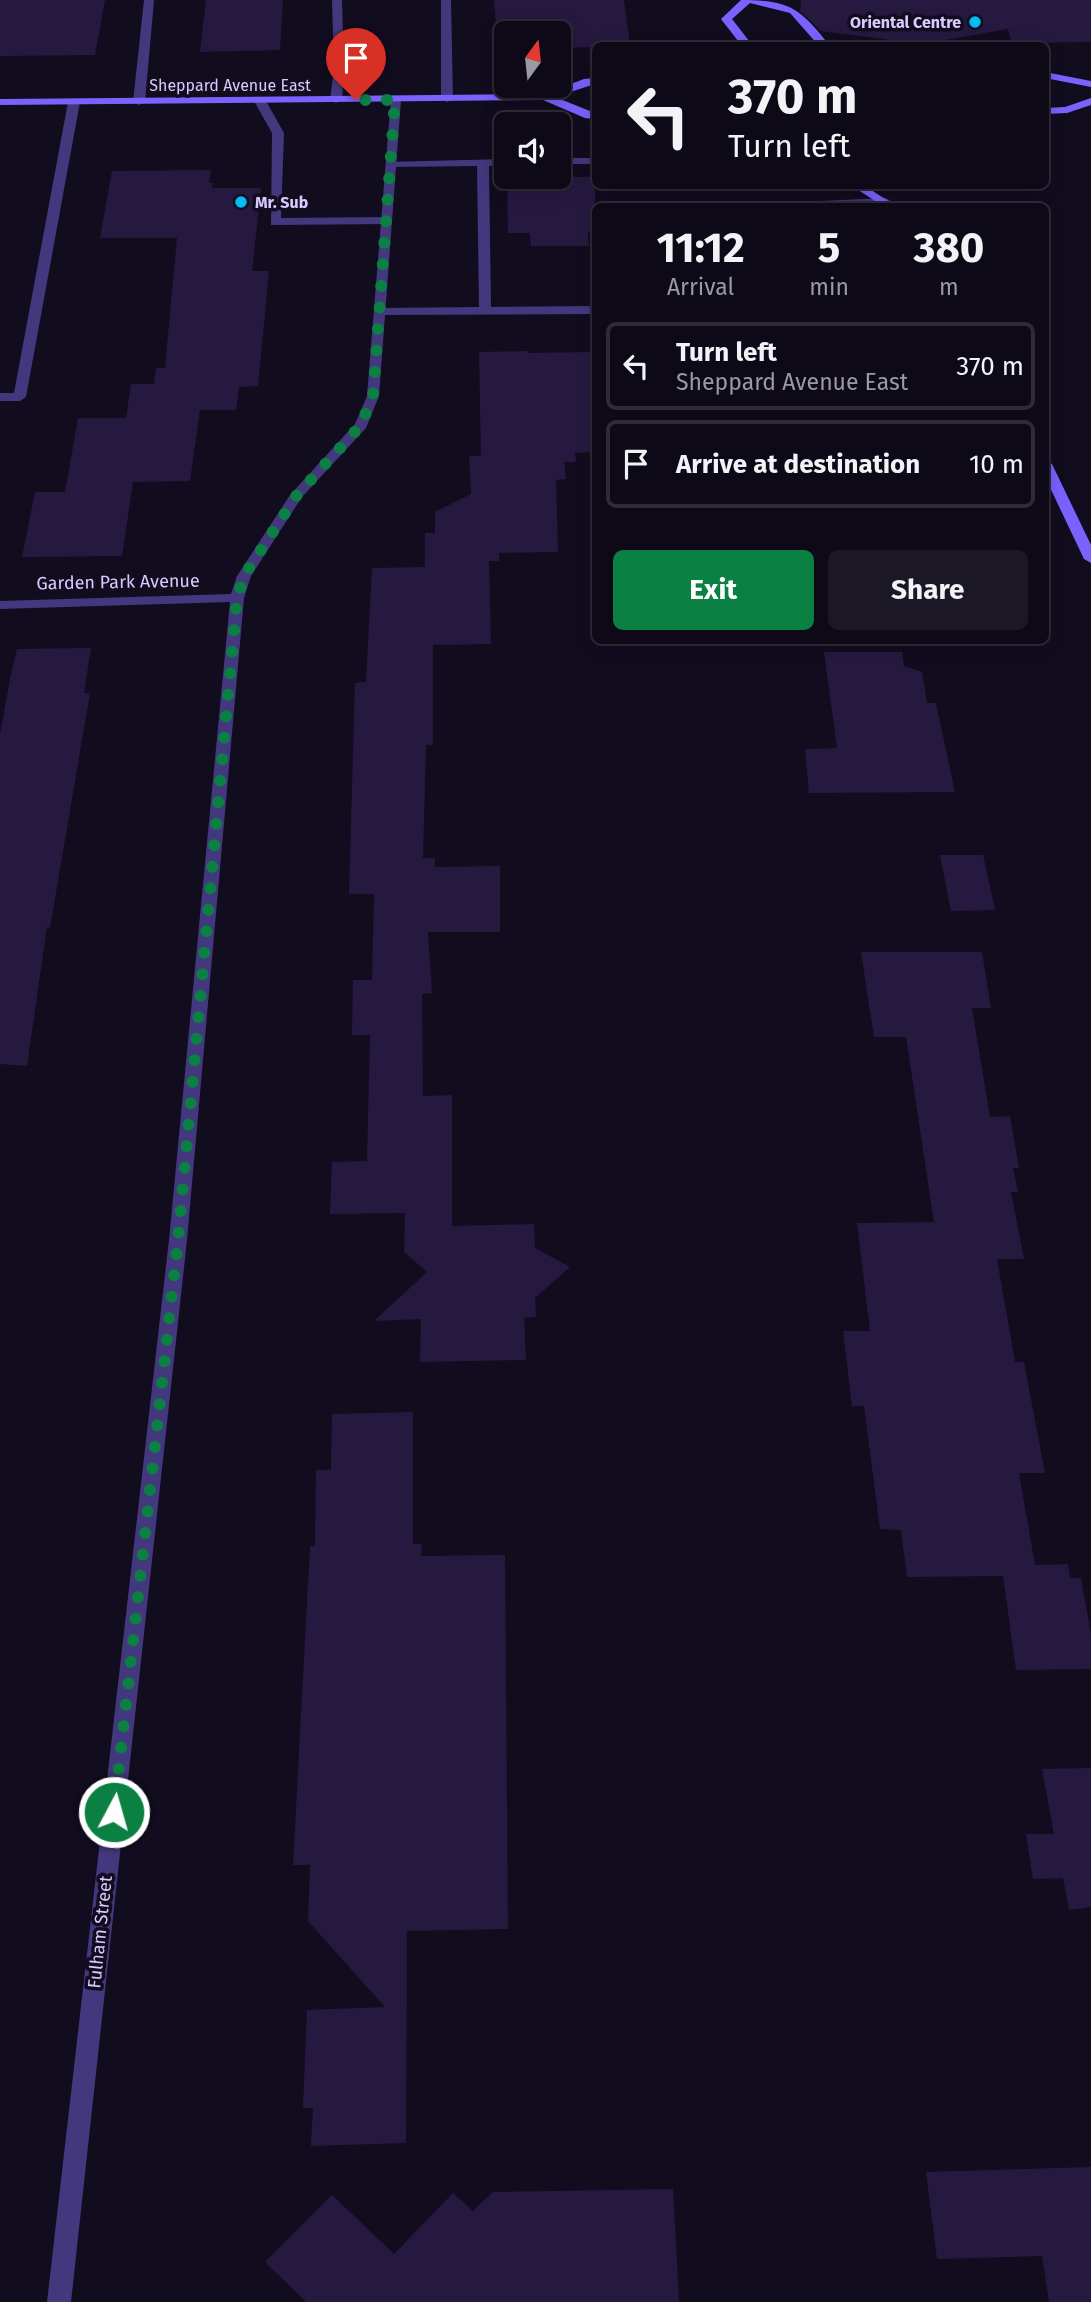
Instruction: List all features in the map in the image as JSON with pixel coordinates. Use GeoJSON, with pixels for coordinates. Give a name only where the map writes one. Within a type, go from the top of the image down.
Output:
{"type":"FeatureCollection","features":[{"type":"Feature","properties":{"kind":"main road"},"geometry":{"type":"LineString","coordinates":[[745,42],[726,19],[749,0],[794,11],[821,42]]}},
{"type":"Feature","properties":{"kind":"main road"},"geometry":{"type":"LineString","coordinates":[[1049,76],[1091,84]]}},
{"type":"Feature","properties":{"kind":"main road","name":"Sheppard Avenue East"},"geometry":{"type":"LineString","coordinates":[[571,87],[592,81]]}},
{"type":"Feature","properties":{"kind":"main road","name":"Sheppard Avenue East"},"geometry":{"type":"LineString","coordinates":[[0,102],[496,98]]}},
{"type":"Feature","properties":{"kind":"main road","name":"Sheppard Avenue East"},"geometry":{"type":"LineString","coordinates":[[547,98],[592,116]]}},
{"type":"Feature","properties":{"kind":"main road"},"geometry":{"type":"LineString","coordinates":[[1049,111],[1067,110],[1091,101]]}},
{"type":"Feature","properties":{"kind":"main road"},"geometry":{"type":"LineString","coordinates":[[864,189],[889,201]]}},
{"type":"Feature","properties":{"kind":"main road"},"geometry":{"type":"LineString","coordinates":[[1049,472],[1091,559]]}},
{"type":"Feature","properties":{"kind":"street"},"geometry":{"type":"LineString","coordinates":[[139,102],[149,0]]}},
{"type":"Feature","properties":{"kind":"street"},"geometry":{"type":"LineString","coordinates":[[336,100],[339,69],[337,0]]}},
{"type":"Feature","properties":{"kind":"street"},"geometry":{"type":"LineString","coordinates":[[446,0],[447,99]]}},
{"type":"Feature","properties":{"kind":"street","name":"Fulham Street"},"geometry":{"type":"LineString","coordinates":[[59,2302],[178,1240],[237,598],[244,576],[297,495],[361,425],[373,396],[395,100]]}},
{"type":"Feature","properties":{"kind":"street"},"geometry":{"type":"LineString","coordinates":[[260,101],[278,134],[275,222],[387,221]]}},
{"type":"Feature","properties":{"kind":"street"},"geometry":{"type":"LineString","coordinates":[[0,397],[20,397],[74,102]]}},
{"type":"Feature","properties":{"kind":"street"},"geometry":{"type":"LineString","coordinates":[[571,161],[592,161]]}},
{"type":"Feature","properties":{"kind":"street"},"geometry":{"type":"LineString","coordinates":[[483,163],[485,311]]}},
{"type":"Feature","properties":{"kind":"street"},"geometry":{"type":"LineString","coordinates":[[391,164],[494,163]]}},
{"type":"Feature","properties":{"kind":"street"},"geometry":{"type":"LineString","coordinates":[[853,203],[889,201]]}},
{"type":"Feature","properties":{"kind":"street"},"geometry":{"type":"LineString","coordinates":[[381,312],[592,310]]}},
{"type":"Feature","properties":{"kind":"street","name":"Garden Park Avenue"},"geometry":{"type":"LineString","coordinates":[[0,605],[237,598]]}},
{"type":"Feature","properties":{"kind":"building"},"geometry":{"type":"Polygon","coordinates":[[[0,0],[105,0],[95,55],[0,56],[0,0]]]}},
{"type":"Feature","properties":{"kind":"building"},"geometry":{"type":"Polygon","coordinates":[[[206,0],[283,0],[280,50],[200,52],[206,0]]]}},
{"type":"Feature","properties":{"kind":"building"},"geometry":{"type":"Polygon","coordinates":[[[494,0],[624,0],[629,42],[592,42],[592,47],[571,48],[571,21],[496,21],[494,0]]]}},
{"type":"Feature","properties":{"kind":"building","name":"Oriental Centre"},"geometry":{"type":"Polygon","coordinates":[[[801,0],[1091,0],[1091,42],[1012,42],[1008,29],[933,42],[906,42],[821,31],[800,11],[801,0]]]}},
{"type":"Feature","properties":{"kind":"building"},"geometry":{"type":"Polygon","coordinates":[[[211,170],[209,183],[213,183],[212,188],[261,188],[252,271],[269,271],[258,386],[239,387],[236,410],[200,410],[190,481],[133,482],[122,556],[22,557],[35,492],[65,492],[78,418],[126,418],[131,384],[154,384],[156,368],[165,368],[177,238],[100,238],[112,171],[211,170]]]}},
{"type":"Feature","properties":{"kind":"building"},"geometry":{"type":"Polygon","coordinates":[[[571,177],[592,177],[595,203],[592,203],[589,246],[531,246],[530,233],[508,233],[507,189],[571,189],[571,177]]]}},
{"type":"Feature","properties":{"kind":"building"},"geometry":{"type":"Polygon","coordinates":[[[479,352],[592,352],[592,452],[575,453],[576,462],[564,462],[566,479],[556,480],[558,552],[499,553],[499,561],[489,561],[491,644],[433,645],[433,745],[426,745],[423,858],[435,858],[435,867],[500,866],[500,932],[428,932],[432,993],[422,994],[423,1096],[452,1095],[452,1226],[534,1224],[535,1248],[570,1267],[535,1298],[536,1317],[524,1318],[526,1360],[420,1362],[421,1319],[374,1321],[427,1272],[404,1252],[405,1213],[330,1214],[332,1162],[367,1161],[370,1035],[352,1035],[353,980],[372,980],[374,894],[349,894],[355,683],[366,682],[372,568],[425,567],[425,533],[435,533],[435,512],[471,494],[469,456],[481,456],[479,352]]]}},
{"type":"Feature","properties":{"kind":"building"},"geometry":{"type":"Polygon","coordinates":[[[91,648],[84,693],[90,693],[50,928],[47,927],[27,1066],[0,1064],[0,735],[10,679],[17,649],[91,648]]]}},
{"type":"Feature","properties":{"kind":"building"},"geometry":{"type":"Polygon","coordinates":[[[824,652],[902,652],[904,666],[922,672],[927,703],[936,703],[955,792],[809,793],[805,749],[837,748],[824,652]]]}},
{"type":"Feature","properties":{"kind":"building"},"geometry":{"type":"Polygon","coordinates":[[[940,855],[983,855],[995,910],[951,911],[940,855]]]}},
{"type":"Feature","properties":{"kind":"building"},"geometry":{"type":"Polygon","coordinates":[[[861,952],[982,952],[991,1008],[972,1008],[990,1117],[1010,1116],[1019,1168],[1013,1168],[1018,1192],[1011,1192],[1024,1259],[997,1259],[1015,1362],[1024,1362],[1045,1473],[1019,1473],[1035,1565],[1068,1564],[1070,1578],[1081,1578],[1091,1635],[1091,1669],[1016,1670],[1003,1576],[907,1577],[901,1530],[880,1529],[864,1406],[852,1406],[843,1331],[870,1331],[857,1223],[934,1222],[906,1037],[874,1037],[861,952]]]}},
{"type":"Feature","properties":{"kind":"building"},"geometry":{"type":"Polygon","coordinates":[[[413,1412],[413,1544],[422,1544],[421,1556],[505,1555],[508,1929],[407,1931],[406,2143],[311,2146],[313,2108],[303,2108],[307,2010],[385,2007],[308,1921],[310,1865],[293,1865],[310,1546],[315,1546],[316,1470],[331,1470],[332,1414],[413,1412]]]}},
{"type":"Feature","properties":{"kind":"building"},"geometry":{"type":"Polygon","coordinates":[[[1091,1768],[1091,1907],[1069,1910],[1063,1878],[1033,1879],[1026,1834],[1054,1834],[1042,1769],[1091,1768]]]}},
{"type":"Feature","properties":{"kind":"building"},"geometry":{"type":"Polygon","coordinates":[[[1091,2167],[1091,2302],[1049,2302],[1042,2256],[937,2259],[926,2172],[1091,2167]]]}},
{"type":"Feature","properties":{"kind":"building"},"geometry":{"type":"Polygon","coordinates":[[[673,2189],[679,2302],[306,2302],[265,2262],[332,2195],[394,2254],[453,2193],[473,2211],[493,2192],[673,2189]]]}},
{"type":"Feature","properties":{"kind":"place","name":"Oriental Centre"},"geometry":{"type":"Point","coordinates":[975,22]}},
{"type":"Feature","properties":{"kind":"place","name":"Mr. Sub"},"geometry":{"type":"Point","coordinates":[241,202]}},
{"type":"Feature","properties":{"kind":"route"},"geometry":{"type":"LineString","coordinates":[[114,1812],[178,1240],[237,598],[244,576],[297,495],[361,425],[373,396],[395,100],[356,100]]}}]}
